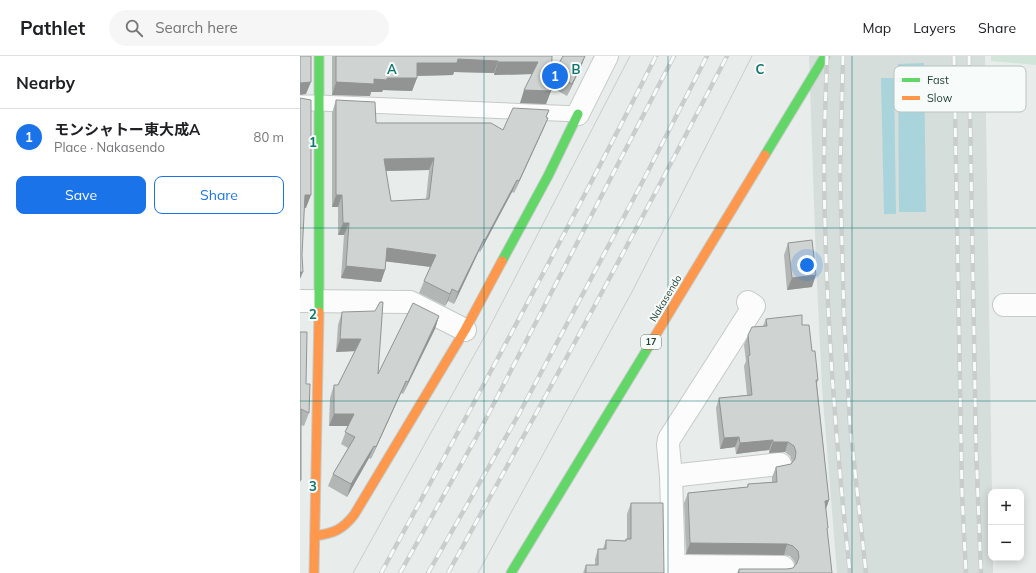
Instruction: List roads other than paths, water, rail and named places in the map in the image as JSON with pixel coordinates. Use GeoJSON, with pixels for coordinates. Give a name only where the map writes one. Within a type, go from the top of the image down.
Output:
{"type":"FeatureCollection","features":[{"type":"Feature","properties":{"kind":"main road"},"geometry":{"type":"LineString","coordinates":[[314,573],[315,536],[309,301],[319,103],[319,56]]}},
{"type":"Feature","properties":{"kind":"main road","name":"Nakasendo"},"geometry":{"type":"LineString","coordinates":[[511,573],[825,56]]}},
{"type":"Feature","properties":{"kind":"main road"},"geometry":{"type":"LineString","coordinates":[[315,536],[332,534],[340,531],[354,515],[465,330],[548,176],[578,114]]}},
{"type":"Feature","properties":{"kind":"street"},"geometry":{"type":"LineString","coordinates":[[578,114],[607,56]]}},
{"type":"Feature","properties":{"kind":"street"},"geometry":{"type":"LineString","coordinates":[[309,301],[410,302],[465,330]]}},
{"type":"Feature","properties":{"kind":"street"},"geometry":{"type":"LineString","coordinates":[[748,302],[754,306],[669,439],[674,570],[783,567]]}},
{"type":"Feature","properties":{"kind":"street"},"geometry":{"type":"LineString","coordinates":[[1004,305],[1036,305]]}},
{"type":"Feature","properties":{"kind":"street"},"geometry":{"type":"LineString","coordinates":[[671,476],[780,464]]}},
{"type":"Feature","properties":{"kind":"lane"},"geometry":{"type":"LineString","coordinates":[[300,103],[578,114]]}},
{"type":"Feature","properties":{"kind":"water"},"geometry":{"type":"Polygon","coordinates":[[[924,63],[924,66],[898,66],[898,64],[924,63]]]}},
{"type":"Feature","properties":{"kind":"water"},"geometry":{"type":"Polygon","coordinates":[[[881,78],[894,78],[896,214],[884,214],[881,78]]]}},
{"type":"Feature","properties":{"kind":"water"},"geometry":{"type":"Polygon","coordinates":[[[898,112],[925,112],[926,212],[899,212],[898,112]]]}},
{"type":"Feature","properties":{"kind":"tram line"},"geometry":{"type":"LineString","coordinates":[[353,573],[487,332],[630,56]]}},
{"type":"Feature","properties":{"kind":"tram line"},"geometry":{"type":"LineString","coordinates":[[478,573],[633,290],[752,56]]}},
{"type":"Feature","properties":{"kind":"railway"},"geometry":{"type":"LineString","coordinates":[[381,573],[521,316],[656,56]]}},
{"type":"Feature","properties":{"kind":"railway"},"geometry":{"type":"LineString","coordinates":[[400,573],[477,436],[674,56]]}},
{"type":"Feature","properties":{"kind":"railway"},"geometry":{"type":"LineString","coordinates":[[428,573],[519,414],[644,179],[707,56]]}},
{"type":"Feature","properties":{"kind":"railway"},"geometry":{"type":"LineString","coordinates":[[448,573],[589,316],[727,56]]}},
{"type":"Feature","properties":{"kind":"railway"},"geometry":{"type":"LineString","coordinates":[[827,56],[824,165],[826,267],[835,420],[850,573]]}},
{"type":"Feature","properties":{"kind":"railway"},"geometry":{"type":"LineString","coordinates":[[843,56],[840,172],[844,318],[850,425],[866,573]]}},
{"type":"Feature","properties":{"kind":"railway"},"geometry":{"type":"LineString","coordinates":[[954,56],[954,66]]}},
{"type":"Feature","properties":{"kind":"railway"},"geometry":{"type":"LineString","coordinates":[[969,56],[969,66]]}},
{"type":"Feature","properties":{"kind":"railway"},"geometry":{"type":"LineString","coordinates":[[955,112],[962,494],[966,573]]}},
{"type":"Feature","properties":{"kind":"railway"},"geometry":{"type":"LineString","coordinates":[[970,112],[976,448],[981,573]]}},
{"type":"Feature","properties":{"kind":"place","name":"モンシャトー東大成A"},"geometry":{"type":"Point","coordinates":[555,76]}}]}
